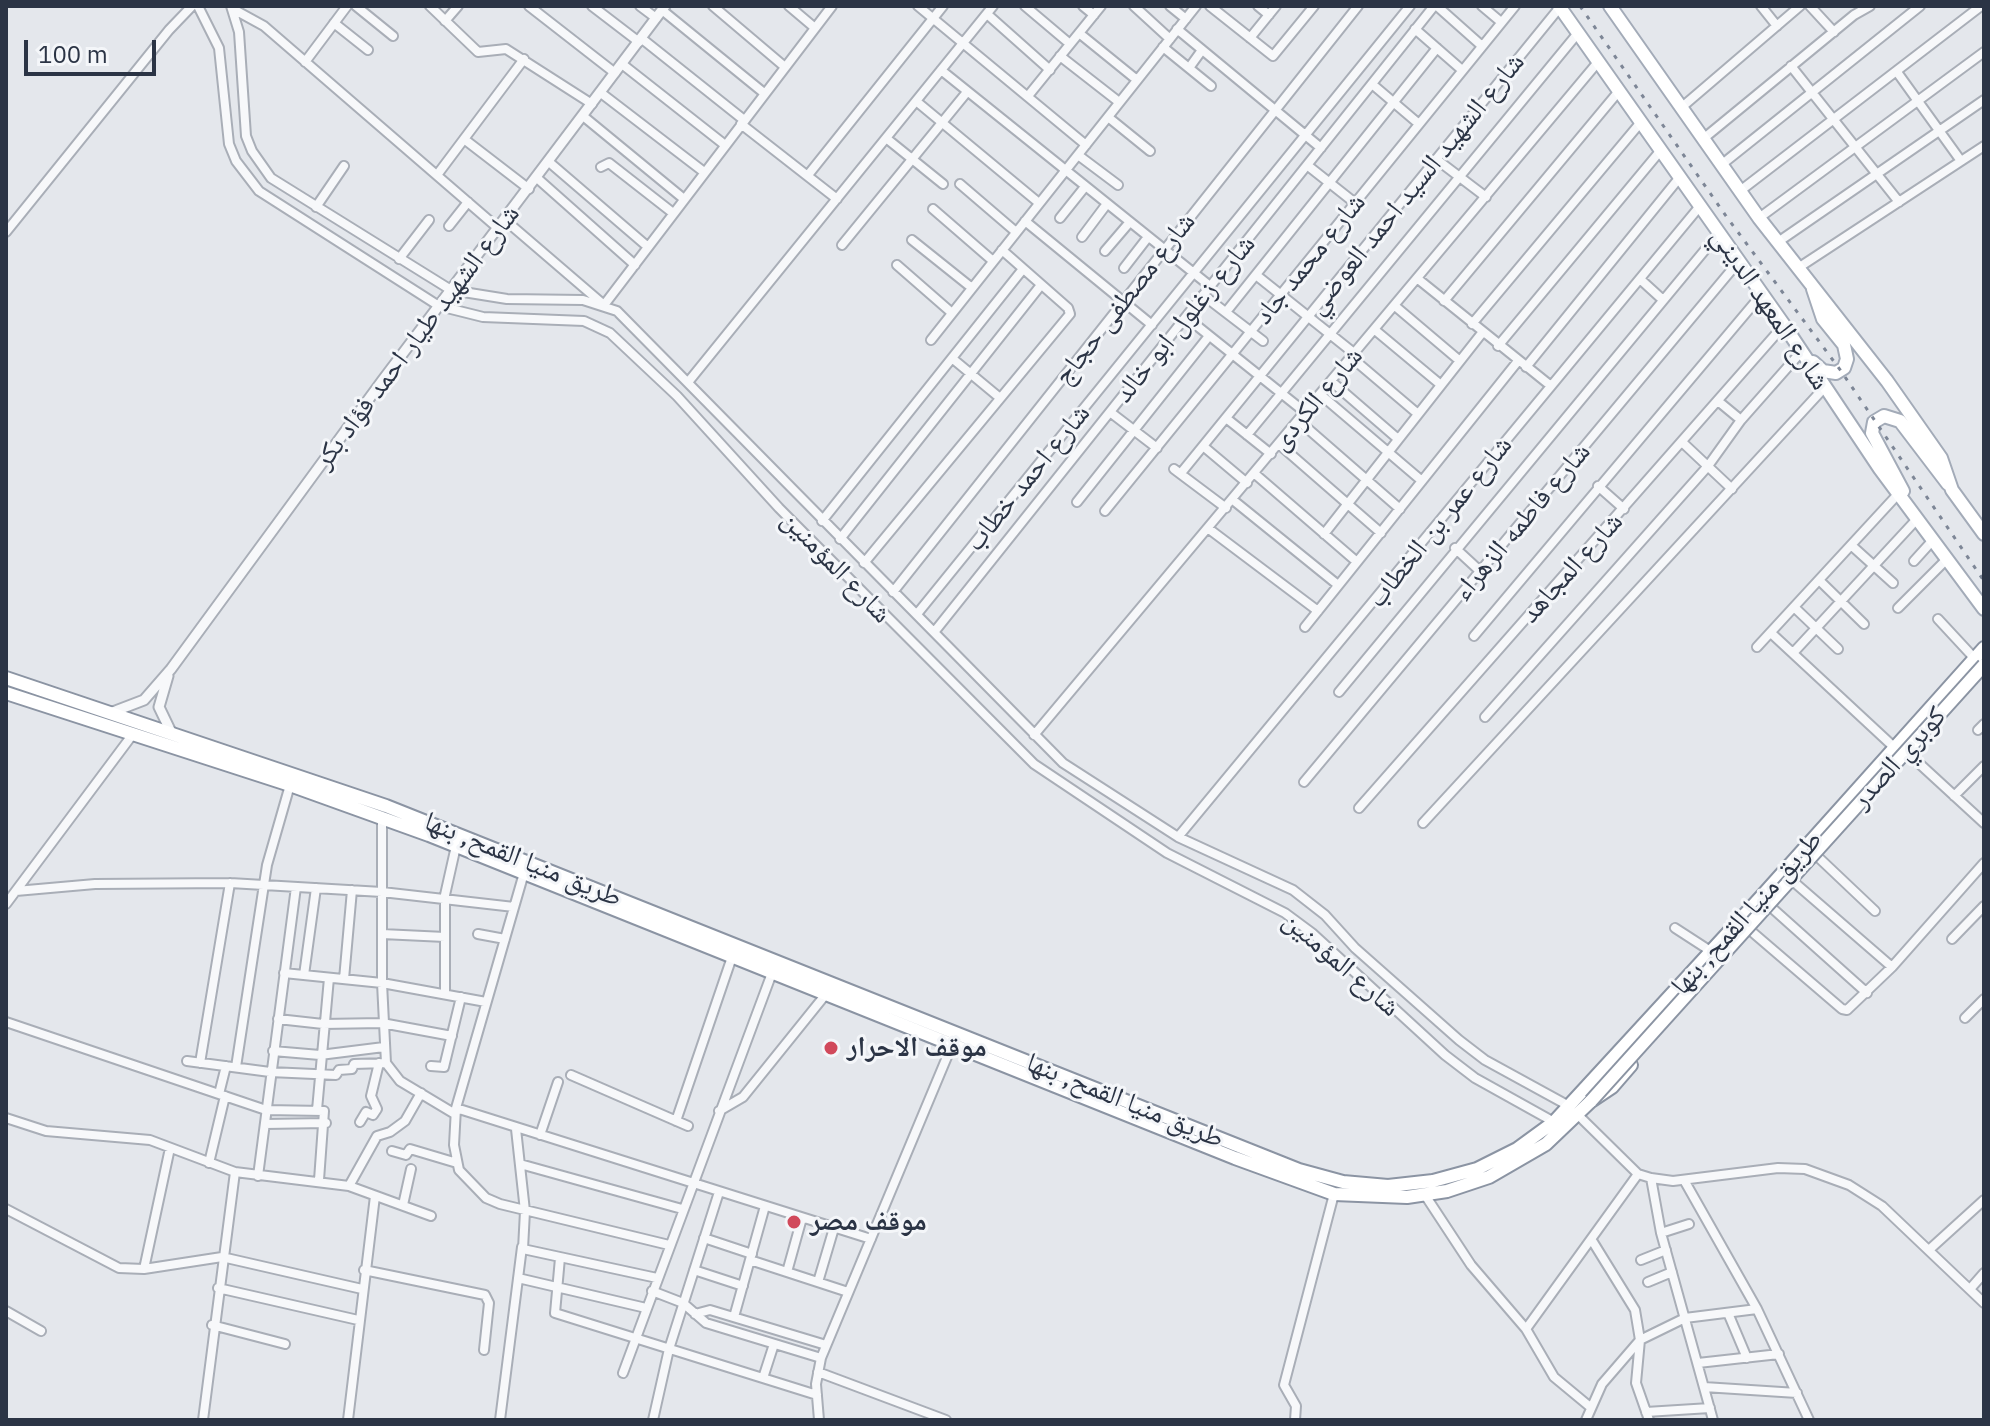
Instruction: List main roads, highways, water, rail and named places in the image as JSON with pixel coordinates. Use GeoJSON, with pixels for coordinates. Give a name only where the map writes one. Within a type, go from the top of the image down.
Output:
{"type":"FeatureCollection","features":[{"type":"Feature","properties":{"kind":"main road","name":"شارع المعهد الديني"},"geometry":{"type":"LineString","coordinates":[[1610,6],[1759,218],[1858,340],[1941,458],[1952,490],[1984,534]]}},
{"type":"Feature","properties":{"kind":"main road","name":"شارع المعهد الديني"},"geometry":{"type":"LineString","coordinates":[[1560,7],[1784,325],[1824,388],[1984,609]]}},
{"type":"Feature","properties":{"kind":"main road"},"geometry":{"type":"LineString","coordinates":[[1801,352],[1829,373],[1841,371],[1847,359],[1844,345],[1818,308],[1812,285]]}},
{"type":"Feature","properties":{"kind":"main road"},"geometry":{"type":"LineString","coordinates":[[1903,499],[1895,474],[1872,433],[1874,422],[1884,416],[1900,421],[1952,490]]}},
{"type":"Feature","properties":{"kind":"main road","name":"طريق منيا القمح, بنها"},"geometry":{"type":"LineString","coordinates":[[6,678],[434,824],[1334,1194],[1388,1198],[1425,1195],[1468,1185],[1509,1168],[1546,1144],[1638,1033],[1896,749],[1981,661],[1984,648]]}},
{"type":"Feature","properties":{"kind":"main road","name":"كوبري الصدر"},"geometry":{"type":"LineString","coordinates":[[1638,1033],[1655,1021],[1981,661]]}},
{"type":"Feature","properties":{"kind":"main road","name":"كوبري الصدر"},"geometry":{"type":"LineString","coordinates":[[1591,1101],[1981,661]]}},
{"type":"Feature","properties":{"kind":"main road","name":"طريق منيا القمح, بنها"},"geometry":{"type":"LineString","coordinates":[[6,693],[382,817],[952,1045],[1185,1132],[1321,1177],[1388,1186],[1433,1181],[1477,1169],[1517,1149],[1612,1087],[1984,673]]}},
{"type":"Feature","properties":{"kind":"main road"},"geometry":{"type":"LineString","coordinates":[[1761,897],[1772,908]]}},
{"type":"Feature","properties":{"kind":"railway"},"geometry":{"type":"LineString","coordinates":[[1580,6],[1726,216],[1841,371],[1984,581]]}},
{"type":"Feature","properties":{"kind":"place","name":"موقف الاحرار"},"geometry":{"type":"Point","coordinates":[831,1048]}},
{"type":"Feature","properties":{"kind":"place","name":"موقف مصر"},"geometry":{"type":"Point","coordinates":[794,1222]}}]}
